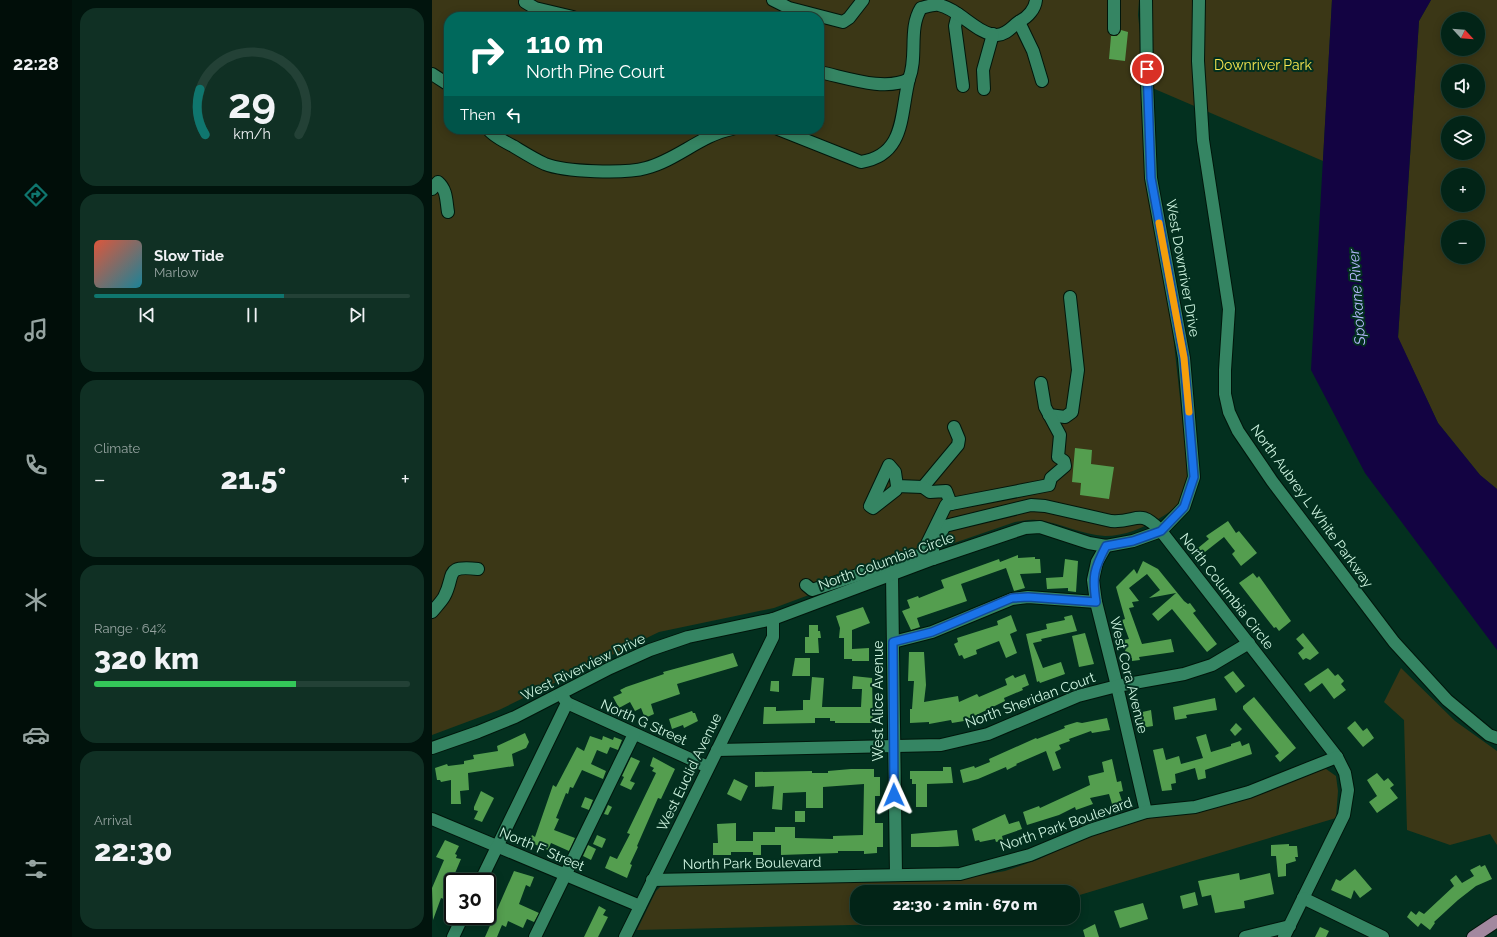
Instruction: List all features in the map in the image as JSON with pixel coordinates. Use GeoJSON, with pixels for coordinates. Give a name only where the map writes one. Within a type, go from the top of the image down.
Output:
{"type":"FeatureCollection","features":[{"type":"Feature","properties":{"kind":"main road"},"geometry":{"type":"LineString","coordinates":[[1473,937],[1497,921]]}},
{"type":"Feature","properties":{"kind":"street"},"geometry":{"type":"LineString","coordinates":[[773,0],[789,8],[804,12]]}},
{"type":"Feature","properties":{"kind":"street"},"geometry":{"type":"LineString","coordinates":[[824,17],[843,22],[849,18],[863,0]]}},
{"type":"Feature","properties":{"kind":"street"},"geometry":{"type":"LineString","coordinates":[[791,134],[861,162],[871,160],[885,154],[896,140],[910,79],[914,69],[914,26],[917,14],[921,8],[938,5],[996,35],[1010,31],[1019,22],[1025,19],[1035,6],[1036,0]]}},
{"type":"Feature","properties":{"kind":"street"},"geometry":{"type":"LineString","coordinates":[[1114,0],[1114,29]]}},
{"type":"Feature","properties":{"kind":"street","name":"West Downriver Drive"},"geometry":{"type":"LineString","coordinates":[[1146,0],[1147,83],[1151,178],[1184,358],[1194,477],[1184,507],[1161,531]]}},
{"type":"Feature","properties":{"kind":"street","name":"North Aubrey L White Parkway"},"geometry":{"type":"LineString","coordinates":[[1199,0],[1198,61],[1203,140],[1229,309],[1225,370],[1225,394],[1229,412],[1238,431],[1272,481],[1394,642],[1447,700],[1489,735],[1497,738]]}},
{"type":"Feature","properties":{"kind":"street"},"geometry":{"type":"LineString","coordinates":[[525,2],[535,8],[552,12]]}},
{"type":"Feature","properties":{"kind":"street"},"geometry":{"type":"LineString","coordinates":[[958,14],[955,26],[963,86]]}},
{"type":"Feature","properties":{"kind":"street"},"geometry":{"type":"LineString","coordinates":[[1019,22],[1034,51],[1042,81]]}},
{"type":"Feature","properties":{"kind":"street"},"geometry":{"type":"LineString","coordinates":[[984,89],[983,70],[993,34]]}},
{"type":"Feature","properties":{"kind":"street"},"geometry":{"type":"LineString","coordinates":[[824,73],[877,84],[895,84],[910,79]]}},
{"type":"Feature","properties":{"kind":"street"},"geometry":{"type":"LineString","coordinates":[[432,74],[444,82]]}},
{"type":"Feature","properties":{"kind":"street"},"geometry":{"type":"LineString","coordinates":[[495,134],[507,143],[546,164],[576,169],[619,171],[646,168],[671,157],[699,141],[718,134]]}},
{"type":"Feature","properties":{"kind":"street"},"geometry":{"type":"LineString","coordinates":[[435,186],[445,191],[448,212]]}},
{"type":"Feature","properties":{"kind":"street"},"geometry":{"type":"LineString","coordinates":[[1049,415],[1065,417],[1072,412],[1076,393],[1078,370],[1070,297]]}},
{"type":"Feature","properties":{"kind":"street"},"geometry":{"type":"LineString","coordinates":[[806,585],[812,590],[922,554],[946,506],[1049,485],[1051,478],[1065,466],[1064,461],[1058,457],[1060,436],[1045,407],[1041,383]]}},
{"type":"Feature","properties":{"kind":"street"},"geometry":{"type":"LineString","coordinates":[[923,487],[958,445],[959,440],[954,427]]}},
{"type":"Feature","properties":{"kind":"street"},"geometry":{"type":"LineString","coordinates":[[897,486],[923,487],[930,492],[946,491],[951,504]]}},
{"type":"Feature","properties":{"kind":"street"},"geometry":{"type":"LineString","coordinates":[[933,559],[933,546],[945,526],[1031,505],[1045,506],[1119,522],[1143,517],[1152,521],[1161,531]]}},
{"type":"Feature","properties":{"kind":"street","name":"North Columbia Circle"},"geometry":{"type":"LineString","coordinates":[[773,619],[933,559],[1025,528],[1040,527],[1088,543],[1106,546],[1133,541],[1161,531],[1337,756],[1345,773],[1348,790],[1344,815],[1303,898]]}},
{"type":"Feature","properties":{"kind":"street","name":"West Cora Avenue"},"geometry":{"type":"LineString","coordinates":[[1106,546],[1097,562],[1093,580],[1096,602],[1146,812]]}},
{"type":"Feature","properties":{"kind":"street"},"geometry":{"type":"LineString","coordinates":[[432,612],[444,598],[451,573],[456,569],[466,567],[478,569]]}},
{"type":"Feature","properties":{"kind":"street","name":"West Alice Avenue"},"geometry":{"type":"LineString","coordinates":[[892,574],[893,747],[896,875]]}},
{"type":"Feature","properties":{"kind":"street"},"geometry":{"type":"LineString","coordinates":[[893,642],[932,632],[1012,598],[1028,597],[1096,602]]}},
{"type":"Feature","properties":{"kind":"street","name":"West Riverview Drive"},"geometry":{"type":"LineString","coordinates":[[432,748],[564,699],[610,668],[650,650],[688,637],[773,619]]}},
{"type":"Feature","properties":{"kind":"street","name":"West Euclid Avenue"},"geometry":{"type":"LineString","coordinates":[[625,937],[773,637],[773,619]]}},
{"type":"Feature","properties":{"kind":"street","name":"North Sheridan Court"},"geometry":{"type":"LineString","coordinates":[[717,750],[940,745],[988,734],[1078,696],[1117,686],[1184,674],[1212,665],[1249,643]]}},
{"type":"Feature","properties":{"kind":"street"},"geometry":{"type":"LineString","coordinates":[[484,873],[564,699]]}},
{"type":"Feature","properties":{"kind":"street","name":"North G Street"},"geometry":{"type":"LineString","coordinates":[[564,699],[634,734],[708,767]]}},
{"type":"Feature","properties":{"kind":"street"},"geometry":{"type":"LineString","coordinates":[[535,937],[634,734]]}},
{"type":"Feature","properties":{"kind":"street","name":"North Park Boulevard"},"geometry":{"type":"LineString","coordinates":[[652,880],[960,874],[1030,856],[1090,830],[1146,812],[1195,807],[1249,792],[1337,756]]}},
{"type":"Feature","properties":{"kind":"street","name":"North F Street"},"geometry":{"type":"LineString","coordinates":[[432,819],[565,876],[640,906]]}},
{"type":"Feature","properties":{"kind":"street"},"geometry":{"type":"LineString","coordinates":[[1245,937],[1287,932],[1303,898],[1366,933],[1383,937]]}},
{"type":"Feature","properties":{"kind":"street"},"geometry":{"type":"LineString","coordinates":[[453,937],[459,925]]}},
{"type":"Feature","properties":{"kind":"green space"},"geometry":{"type":"Polygon","coordinates":[[[432,0],[1139,0],[1138,15],[1188,471],[1186,487],[1182,499],[1178,504],[1167,514],[1147,525],[1134,531],[1112,536],[1087,533],[1045,521],[1031,520],[1015,522],[876,570],[774,608],[659,632],[499,710],[432,735],[432,0]]]}},
{"type":"Feature","properties":{"kind":"green space","name":"Downriver Park"},"geometry":{"type":"Polygon","coordinates":[[[1150,0],[1332,0],[1323,161],[1150,87],[1150,0]]]}},
{"type":"Feature","properties":{"kind":"green space"},"geometry":{"type":"Polygon","coordinates":[[[1431,0],[1497,0],[1497,489],[1480,475],[1438,423],[1398,338],[1419,21],[1431,0]]]}},
{"type":"Feature","properties":{"kind":"green space"},"geometry":{"type":"Polygon","coordinates":[[[1401,668],[1455,721],[1497,751],[1497,845],[1490,834],[1450,845],[1407,830],[1404,720],[1384,702],[1401,668]]]}},
{"type":"Feature","properties":{"kind":"green space"},"geometry":{"type":"Polygon","coordinates":[[[1319,769],[1326,769],[1336,776],[1338,791],[1336,818],[1080,895],[1080,885],[850,885],[850,925],[854,925],[637,930],[656,891],[661,886],[960,879],[1005,871],[1037,860],[1087,837],[1142,819],[1194,813],[1241,801],[1319,769]]]}},
{"type":"Feature","properties":{"kind":"water","name":"Spokane River"},"geometry":{"type":"Polygon","coordinates":[[[1332,0],[1431,0],[1419,21],[1398,337],[1438,423],[1480,475],[1497,489],[1497,650],[1365,473],[1311,370],[1332,0]]]}},
{"type":"Feature","properties":{"kind":"building"},"geometry":{"type":"Polygon","coordinates":[[[1121,30],[1128,32],[1125,61],[1109,59],[1111,36],[1117,36],[1121,30]]]}},
{"type":"Feature","properties":{"kind":"building"},"geometry":{"type":"Polygon","coordinates":[[[1075,448],[1092,450],[1091,464],[1114,467],[1109,499],[1080,495],[1081,483],[1072,482],[1075,448]]]}},
{"type":"Feature","properties":{"kind":"building"},"geometry":{"type":"Polygon","coordinates":[[[1228,521],[1236,533],[1239,531],[1257,553],[1241,566],[1232,554],[1235,551],[1224,537],[1196,559],[1192,553],[1209,539],[1206,536],[1228,521]]]}},
{"type":"Feature","properties":{"kind":"building"},"geometry":{"type":"Polygon","coordinates":[[[1018,555],[1018,558],[1035,557],[1035,559],[1040,559],[1041,573],[1020,574],[1025,588],[1014,591],[1006,568],[961,584],[967,601],[917,618],[920,627],[911,630],[902,611],[910,608],[907,600],[918,596],[919,598],[944,588],[941,580],[999,559],[1000,562],[1018,555]]]}},
{"type":"Feature","properties":{"kind":"building"},"geometry":{"type":"Polygon","coordinates":[[[1065,559],[1078,561],[1076,592],[1068,591],[1068,588],[1047,589],[1046,578],[1063,577],[1065,559]]]}},
{"type":"Feature","properties":{"kind":"building"},"geometry":{"type":"Polygon","coordinates":[[[1143,561],[1158,569],[1184,601],[1188,604],[1190,603],[1196,611],[1193,613],[1217,644],[1207,652],[1172,609],[1158,621],[1152,614],[1176,593],[1149,598],[1160,590],[1147,574],[1129,588],[1139,601],[1132,602],[1134,607],[1129,608],[1142,644],[1171,639],[1174,652],[1139,657],[1140,660],[1132,661],[1132,658],[1127,659],[1123,640],[1129,639],[1122,620],[1125,619],[1116,587],[1134,569],[1137,574],[1143,561]]]}},
{"type":"Feature","properties":{"kind":"building"},"geometry":{"type":"Polygon","coordinates":[[[1253,573],[1257,578],[1259,576],[1291,621],[1279,631],[1276,627],[1274,628],[1239,583],[1253,573]]]}},
{"type":"Feature","properties":{"kind":"building"},"geometry":{"type":"Polygon","coordinates":[[[863,607],[870,623],[852,630],[852,649],[869,648],[869,661],[852,661],[852,659],[844,659],[844,638],[839,638],[840,628],[836,616],[863,607]]]}},
{"type":"Feature","properties":{"kind":"building"},"geometry":{"type":"Polygon","coordinates":[[[1011,615],[1017,631],[1010,634],[1017,653],[1006,658],[999,641],[976,650],[977,654],[964,659],[962,655],[959,656],[954,644],[958,642],[957,638],[998,625],[997,621],[1011,615]]]}},
{"type":"Feature","properties":{"kind":"building"},"geometry":{"type":"Polygon","coordinates":[[[1072,615],[1077,631],[1041,639],[1042,641],[1033,643],[1043,668],[1061,662],[1065,674],[1040,683],[1039,681],[1037,682],[1026,634],[1047,629],[1046,624],[1065,620],[1064,617],[1072,615]]]}},
{"type":"Feature","properties":{"kind":"building"},"geometry":{"type":"Polygon","coordinates":[[[809,625],[818,625],[818,631],[820,631],[821,638],[818,638],[819,653],[805,653],[805,637],[809,637],[809,625]]]}},
{"type":"Feature","properties":{"kind":"building"},"geometry":{"type":"Polygon","coordinates":[[[1085,633],[1094,664],[1079,667],[1072,636],[1085,633]]]}},
{"type":"Feature","properties":{"kind":"building"},"geometry":{"type":"Polygon","coordinates":[[[1303,633],[1319,653],[1310,660],[1306,658],[1303,660],[1298,653],[1304,648],[1296,639],[1303,633]]]}},
{"type":"Feature","properties":{"kind":"building"},"geometry":{"type":"Polygon","coordinates":[[[909,652],[924,652],[926,685],[924,702],[958,696],[959,702],[977,694],[979,697],[1007,685],[1005,679],[1013,675],[1015,678],[1025,674],[1029,685],[1022,688],[1023,690],[1004,698],[1005,701],[964,721],[952,723],[951,720],[929,724],[929,722],[910,723],[910,709],[912,709],[914,681],[908,681],[909,652]]]}},
{"type":"Feature","properties":{"kind":"building"},"geometry":{"type":"Polygon","coordinates":[[[733,653],[738,666],[677,684],[680,694],[651,704],[654,714],[645,718],[641,708],[635,711],[630,702],[619,708],[613,697],[622,693],[620,690],[626,687],[664,674],[663,672],[733,653]]]}},
{"type":"Feature","properties":{"kind":"building"},"geometry":{"type":"Polygon","coordinates":[[[795,658],[810,658],[810,676],[792,676],[795,658]]]}},
{"type":"Feature","properties":{"kind":"building"},"geometry":{"type":"Polygon","coordinates":[[[1328,668],[1335,676],[1338,674],[1344,681],[1341,684],[1346,690],[1334,699],[1322,683],[1310,692],[1304,684],[1328,668]]]}},
{"type":"Feature","properties":{"kind":"building"},"geometry":{"type":"Polygon","coordinates":[[[1233,671],[1245,686],[1236,693],[1224,677],[1233,671]]]}},
{"type":"Feature","properties":{"kind":"building"},"geometry":{"type":"Polygon","coordinates":[[[853,676],[872,678],[873,723],[835,723],[835,721],[830,721],[830,718],[815,718],[815,723],[763,724],[764,707],[776,707],[776,711],[803,710],[803,700],[810,700],[812,677],[824,678],[822,707],[861,707],[862,689],[852,689],[853,676]]]}},
{"type":"Feature","properties":{"kind":"building"},"geometry":{"type":"Polygon","coordinates":[[[771,681],[779,681],[779,692],[770,691],[771,681]]]}},
{"type":"Feature","properties":{"kind":"building"},"geometry":{"type":"Polygon","coordinates":[[[1254,697],[1296,748],[1280,762],[1275,756],[1279,753],[1243,709],[1243,706],[1254,697]]]}},
{"type":"Feature","properties":{"kind":"building"},"geometry":{"type":"Polygon","coordinates":[[[1215,698],[1217,710],[1186,715],[1187,718],[1175,720],[1173,707],[1215,698]]]}},
{"type":"Feature","properties":{"kind":"building"},"geometry":{"type":"Polygon","coordinates":[[[1151,710],[1153,726],[1141,728],[1138,713],[1151,710]]]}},
{"type":"Feature","properties":{"kind":"building"},"geometry":{"type":"Polygon","coordinates":[[[692,711],[695,713],[698,721],[684,728],[683,725],[672,729],[669,719],[692,711]]]}},
{"type":"Feature","properties":{"kind":"building"},"geometry":{"type":"Polygon","coordinates":[[[1107,718],[1110,730],[1092,733],[1091,731],[1069,739],[1070,741],[1059,745],[1061,749],[1055,752],[1061,768],[1053,771],[1046,751],[1016,764],[1017,765],[1007,770],[1006,767],[978,779],[963,783],[960,770],[974,766],[975,768],[990,762],[989,759],[1036,738],[1037,739],[1065,728],[1064,726],[1077,722],[1082,723],[1107,718]]]}},
{"type":"Feature","properties":{"kind":"building"},"geometry":{"type":"Polygon","coordinates":[[[1355,721],[1363,731],[1367,728],[1374,738],[1363,747],[1347,728],[1355,721]]]}},
{"type":"Feature","properties":{"kind":"building"},"geometry":{"type":"Polygon","coordinates":[[[1236,723],[1242,729],[1235,736],[1230,730],[1236,723]]]}},
{"type":"Feature","properties":{"kind":"building"},"geometry":{"type":"Polygon","coordinates":[[[525,733],[529,742],[526,748],[512,754],[514,766],[468,773],[469,790],[460,791],[461,804],[451,804],[451,780],[441,782],[440,780],[437,780],[435,768],[447,764],[448,766],[464,764],[464,761],[474,759],[473,755],[498,751],[497,746],[525,733]]]}},
{"type":"Feature","properties":{"kind":"building"},"geometry":{"type":"Polygon","coordinates":[[[1206,734],[1211,752],[1231,746],[1231,744],[1240,741],[1242,746],[1249,743],[1252,754],[1205,770],[1206,778],[1198,780],[1195,768],[1175,774],[1176,783],[1171,784],[1172,790],[1162,791],[1153,750],[1163,748],[1166,760],[1179,756],[1181,764],[1203,758],[1196,737],[1206,734]]]}},
{"type":"Feature","properties":{"kind":"building"},"geometry":{"type":"Polygon","coordinates":[[[590,736],[602,740],[603,736],[613,740],[614,737],[622,740],[618,750],[610,747],[607,754],[597,750],[591,764],[606,771],[603,779],[582,770],[573,788],[570,787],[568,794],[566,793],[556,818],[559,819],[554,830],[575,838],[569,851],[551,843],[548,850],[529,842],[532,835],[535,837],[553,785],[556,787],[577,747],[584,751],[590,736]]]}},
{"type":"Feature","properties":{"kind":"building"},"geometry":{"type":"Polygon","coordinates":[[[631,757],[640,761],[630,781],[635,783],[631,790],[620,785],[624,777],[622,776],[631,757]]]}},
{"type":"Feature","properties":{"kind":"building"},"geometry":{"type":"Polygon","coordinates":[[[653,757],[675,769],[661,799],[658,798],[630,864],[632,865],[627,878],[605,868],[610,856],[617,859],[630,834],[627,833],[656,773],[652,771],[654,768],[650,766],[653,757]]]}},
{"type":"Feature","properties":{"kind":"building"},"geometry":{"type":"Polygon","coordinates":[[[1112,759],[1117,782],[1121,781],[1123,791],[1119,792],[1122,801],[1112,804],[1109,794],[1090,798],[1093,804],[1076,810],[1075,807],[1059,815],[1027,825],[1023,812],[1039,806],[1040,808],[1090,785],[1088,776],[1104,772],[1102,762],[1112,759]]]}},
{"type":"Feature","properties":{"kind":"building"},"geometry":{"type":"Polygon","coordinates":[[[943,767],[951,767],[953,783],[927,784],[927,807],[916,807],[916,784],[912,784],[912,779],[910,779],[910,771],[943,771],[943,767]]]}},
{"type":"Feature","properties":{"kind":"building"},"geometry":{"type":"Polygon","coordinates":[[[874,769],[874,777],[880,777],[880,796],[875,796],[875,823],[883,823],[883,847],[877,847],[877,853],[864,854],[864,851],[838,851],[838,853],[781,855],[781,845],[761,845],[761,855],[753,855],[753,852],[731,852],[731,855],[713,855],[713,843],[718,843],[717,824],[736,823],[736,841],[753,841],[753,832],[775,832],[775,827],[795,827],[795,838],[833,839],[833,836],[863,835],[864,784],[823,787],[823,808],[806,808],[806,792],[783,793],[782,810],[772,809],[774,786],[755,787],[755,772],[812,771],[812,773],[828,773],[828,771],[874,769]]]}},
{"type":"Feature","properties":{"kind":"building"},"geometry":{"type":"Polygon","coordinates":[[[1377,773],[1384,781],[1388,778],[1394,785],[1390,788],[1398,798],[1377,813],[1369,802],[1377,796],[1367,780],[1377,773]]]}},
{"type":"Feature","properties":{"kind":"building"},"geometry":{"type":"Polygon","coordinates":[[[734,779],[748,786],[741,801],[727,794],[734,779]]]}},
{"type":"Feature","properties":{"kind":"building"},"geometry":{"type":"Polygon","coordinates":[[[481,791],[494,798],[482,822],[474,819],[478,811],[474,810],[474,807],[481,791]]]}},
{"type":"Feature","properties":{"kind":"building"},"geometry":{"type":"Polygon","coordinates":[[[585,797],[593,800],[589,810],[581,807],[585,797]]]}},
{"type":"Feature","properties":{"kind":"building"},"geometry":{"type":"Polygon","coordinates":[[[608,805],[612,807],[608,815],[604,814],[608,805]]]}},
{"type":"Feature","properties":{"kind":"building"},"geometry":{"type":"Polygon","coordinates":[[[795,811],[805,811],[805,822],[795,822],[795,811]]]}},
{"type":"Feature","properties":{"kind":"building"},"geometry":{"type":"Polygon","coordinates":[[[1005,814],[1009,824],[1019,821],[1022,829],[1002,836],[1003,840],[996,842],[995,839],[980,842],[979,840],[975,841],[972,829],[1005,814]]]}},
{"type":"Feature","properties":{"kind":"building"},"geometry":{"type":"Polygon","coordinates":[[[957,830],[959,846],[911,847],[911,834],[957,830]]]}},
{"type":"Feature","properties":{"kind":"building"},"geometry":{"type":"Polygon","coordinates":[[[597,835],[606,839],[602,848],[593,844],[597,835]]]}},
{"type":"Feature","properties":{"kind":"building"},"geometry":{"type":"Polygon","coordinates":[[[445,840],[459,846],[455,854],[457,855],[456,858],[461,859],[455,873],[444,873],[444,899],[441,898],[433,920],[432,888],[444,860],[436,857],[445,840]]]}},
{"type":"Feature","properties":{"kind":"building"},"geometry":{"type":"Polygon","coordinates":[[[1289,844],[1289,846],[1297,846],[1298,857],[1295,857],[1296,861],[1286,864],[1286,876],[1278,877],[1276,856],[1271,856],[1271,845],[1289,844]]]}},
{"type":"Feature","properties":{"kind":"building"},"geometry":{"type":"Polygon","coordinates":[[[588,845],[596,849],[591,860],[583,856],[588,845]]]}},
{"type":"Feature","properties":{"kind":"building"},"geometry":{"type":"Polygon","coordinates":[[[1480,865],[1481,867],[1485,865],[1492,879],[1476,886],[1458,900],[1434,922],[1435,923],[1430,930],[1421,923],[1418,927],[1407,917],[1411,911],[1416,915],[1419,911],[1424,914],[1454,886],[1450,880],[1456,875],[1462,883],[1474,876],[1470,870],[1480,865]]]}},
{"type":"Feature","properties":{"kind":"building"},"geometry":{"type":"Polygon","coordinates":[[[1355,869],[1372,889],[1360,898],[1354,890],[1351,899],[1331,890],[1336,879],[1340,881],[1355,869]]]}},
{"type":"Feature","properties":{"kind":"building"},"geometry":{"type":"Polygon","coordinates":[[[514,871],[534,877],[530,887],[526,885],[519,904],[539,913],[534,922],[527,919],[523,928],[508,921],[506,927],[502,925],[497,937],[485,937],[490,925],[496,925],[496,912],[514,871]]]}},
{"type":"Feature","properties":{"kind":"building"},"geometry":{"type":"Polygon","coordinates":[[[1239,873],[1240,880],[1270,873],[1274,894],[1244,901],[1245,908],[1215,913],[1211,895],[1202,897],[1198,881],[1239,873]]]}},
{"type":"Feature","properties":{"kind":"building"},"geometry":{"type":"Polygon","coordinates":[[[1195,892],[1198,905],[1183,909],[1180,896],[1195,892]]]}},
{"type":"Feature","properties":{"kind":"building"},"geometry":{"type":"Polygon","coordinates":[[[1143,903],[1148,919],[1120,928],[1114,911],[1143,903]]]}},
{"type":"Feature","properties":{"kind":"building"},"geometry":{"type":"Polygon","coordinates":[[[599,906],[606,910],[603,915],[608,917],[598,937],[584,937],[599,906]]]}},
{"type":"Feature","properties":{"kind":"building"},"geometry":{"type":"Polygon","coordinates":[[[1095,924],[1099,937],[1085,937],[1083,930],[1095,924]]]}},
{"type":"Feature","properties":{"kind":"building"},"geometry":{"type":"Polygon","coordinates":[[[1320,927],[1329,931],[1326,937],[1315,937],[1320,927]]]}},
{"type":"Feature","properties":{"kind":"slow traffic"},"geometry":{"type":"LineString","coordinates":[[1159,223],[1184,358],[1189,412]]}},
{"type":"Feature","properties":{"kind":"route"},"geometry":{"type":"LineString","coordinates":[[894,795],[893,642],[932,632],[1012,598],[1028,597],[1096,602],[1093,580],[1097,562],[1106,546],[1133,541],[1161,531],[1184,507],[1194,477],[1184,358],[1151,178],[1147,69]]}}]}
